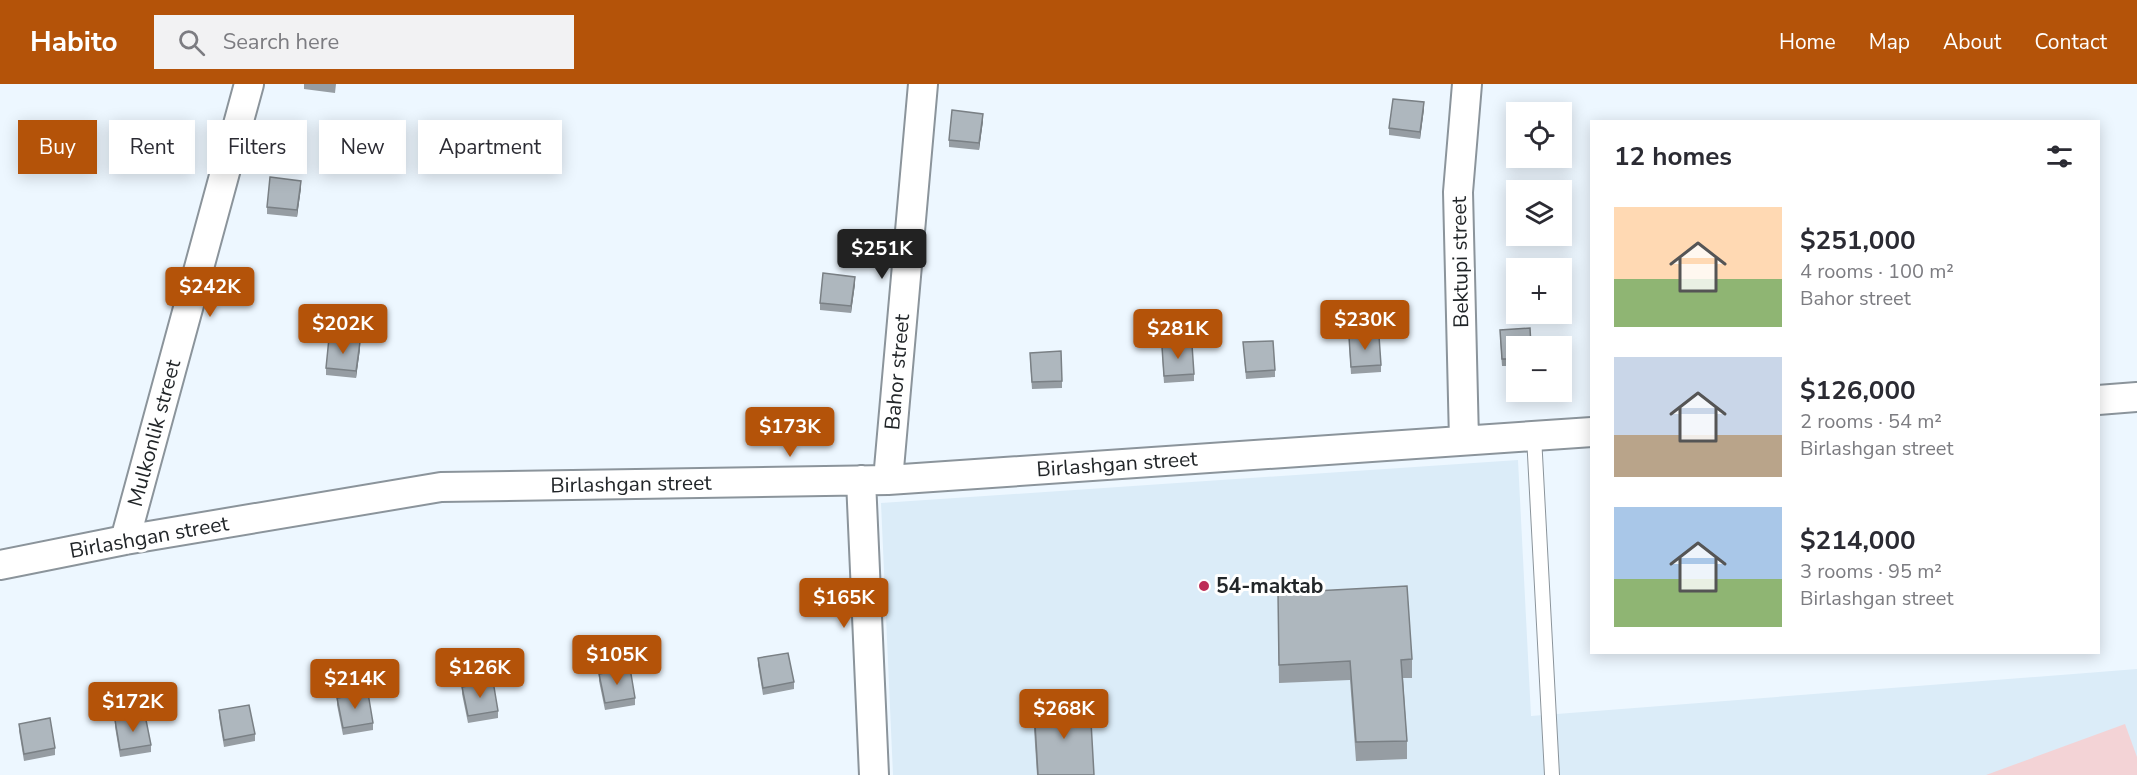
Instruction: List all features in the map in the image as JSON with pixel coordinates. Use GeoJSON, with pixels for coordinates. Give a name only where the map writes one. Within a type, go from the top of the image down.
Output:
{"type":"FeatureCollection","features":[{"type":"Feature","properties":{"kind":"street","name":"Mulkonlik street"},"geometry":{"type":"LineString","coordinates":[[125,540],[249,84]]}},
{"type":"Feature","properties":{"kind":"street","name":"Bektupi street"},"geometry":{"type":"LineString","coordinates":[[1464,440],[1458,192],[1467,84]]}},
{"type":"Feature","properties":{"kind":"street","name":"Bahor street"},"geometry":{"type":"LineString","coordinates":[[874,775],[874,480],[916,85]]}},
{"type":"Feature","properties":{"kind":"street"},"geometry":{"type":"LineString","coordinates":[[2100,400],[2137,397]]}},
{"type":"Feature","properties":{"kind":"street","name":"Birlashgan street"},"geometry":{"type":"LineString","coordinates":[[0,565],[125,540],[441,488],[874,480],[1590,432]]}},
{"type":"Feature","properties":{"kind":"lane"},"geometry":{"type":"LineString","coordinates":[[1534,436],[1552,775]]}},
{"type":"Feature","properties":{"kind":"shaded area","name":"54-maktab"},"geometry":{"type":"Polygon","coordinates":[[[1518,460],[1531,716],[2137,669],[2137,775],[893,775],[881,503],[1518,460]]]}},
{"type":"Feature","properties":{"kind":"shaded area"},"geometry":{"type":"Polygon","coordinates":[[[2125,724],[2137,757],[2137,775],[1986,775],[2125,724]]]}},
{"type":"Feature","properties":{"kind":"building"},"geometry":{"type":"Polygon","coordinates":[[[1393,99],[1424,102],[1420,132],[1389,128],[1393,99]]]}},
{"type":"Feature","properties":{"kind":"building"},"geometry":{"type":"Polygon","coordinates":[[[952,110],[983,114],[979,143],[949,140],[952,110]]]}},
{"type":"Feature","properties":{"kind":"building"},"geometry":{"type":"Polygon","coordinates":[[[270,177],[301,181],[297,210],[267,207],[270,177]]]}},
{"type":"Feature","properties":{"kind":"building"},"geometry":{"type":"Polygon","coordinates":[[[823,273],[855,277],[851,306],[820,303],[823,273]]]}},
{"type":"Feature","properties":{"kind":"building"},"geometry":{"type":"Polygon","coordinates":[[[1530,328],[1530,336],[1506,336],[1506,359],[1502,359],[1500,330],[1530,328]]]}},
{"type":"Feature","properties":{"kind":"building"},"geometry":{"type":"Polygon","coordinates":[[[1379,336],[1381,365],[1351,367],[1349,337],[1379,336]]]}},
{"type":"Feature","properties":{"kind":"building"},"geometry":{"type":"Polygon","coordinates":[[[329,338],[360,342],[356,371],[326,368],[329,338]]]}},
{"type":"Feature","properties":{"kind":"building"},"geometry":{"type":"Polygon","coordinates":[[[1273,341],[1275,370],[1246,372],[1243,342],[1273,341]]]}},
{"type":"Feature","properties":{"kind":"building"},"geometry":{"type":"Polygon","coordinates":[[[1192,345],[1194,374],[1164,376],[1162,347],[1192,345]]]}},
{"type":"Feature","properties":{"kind":"building"},"geometry":{"type":"Polygon","coordinates":[[[1061,351],[1062,381],[1032,382],[1030,353],[1061,351]]]}},
{"type":"Feature","properties":{"kind":"building"},"geometry":{"type":"Polygon","coordinates":[[[1407,586],[1412,659],[1401,660],[1407,741],[1356,742],[1350,661],[1279,665],[1278,593],[1407,586]]]}},
{"type":"Feature","properties":{"kind":"building"},"geometry":{"type":"Polygon","coordinates":[[[788,653],[794,682],[763,688],[758,658],[788,653]]]}},
{"type":"Feature","properties":{"kind":"building"},"geometry":{"type":"Polygon","coordinates":[[[630,668],[635,698],[605,703],[599,674],[630,668]]]}},
{"type":"Feature","properties":{"kind":"building"},"geometry":{"type":"Polygon","coordinates":[[[493,681],[498,711],[468,716],[462,687],[493,681]]]}},
{"type":"Feature","properties":{"kind":"building"},"geometry":{"type":"Polygon","coordinates":[[[368,693],[373,723],[343,728],[337,698],[368,693]]]}},
{"type":"Feature","properties":{"kind":"building"},"geometry":{"type":"Polygon","coordinates":[[[1090,704],[1094,775],[1038,775],[1034,707],[1090,704]]]}},
{"type":"Feature","properties":{"kind":"building"},"geometry":{"type":"Polygon","coordinates":[[[249,705],[255,734],[224,740],[219,710],[249,705]]]}},
{"type":"Feature","properties":{"kind":"building"},"geometry":{"type":"Polygon","coordinates":[[[145,715],[151,745],[120,750],[115,720],[145,715]]]}},
{"type":"Feature","properties":{"kind":"building"},"geometry":{"type":"Polygon","coordinates":[[[50,718],[55,748],[24,754],[19,724],[50,718]]]}},
{"type":"Feature","properties":{"kind":"place","name":"54-maktab"},"geometry":{"type":"Point","coordinates":[1204,586]}}]}
